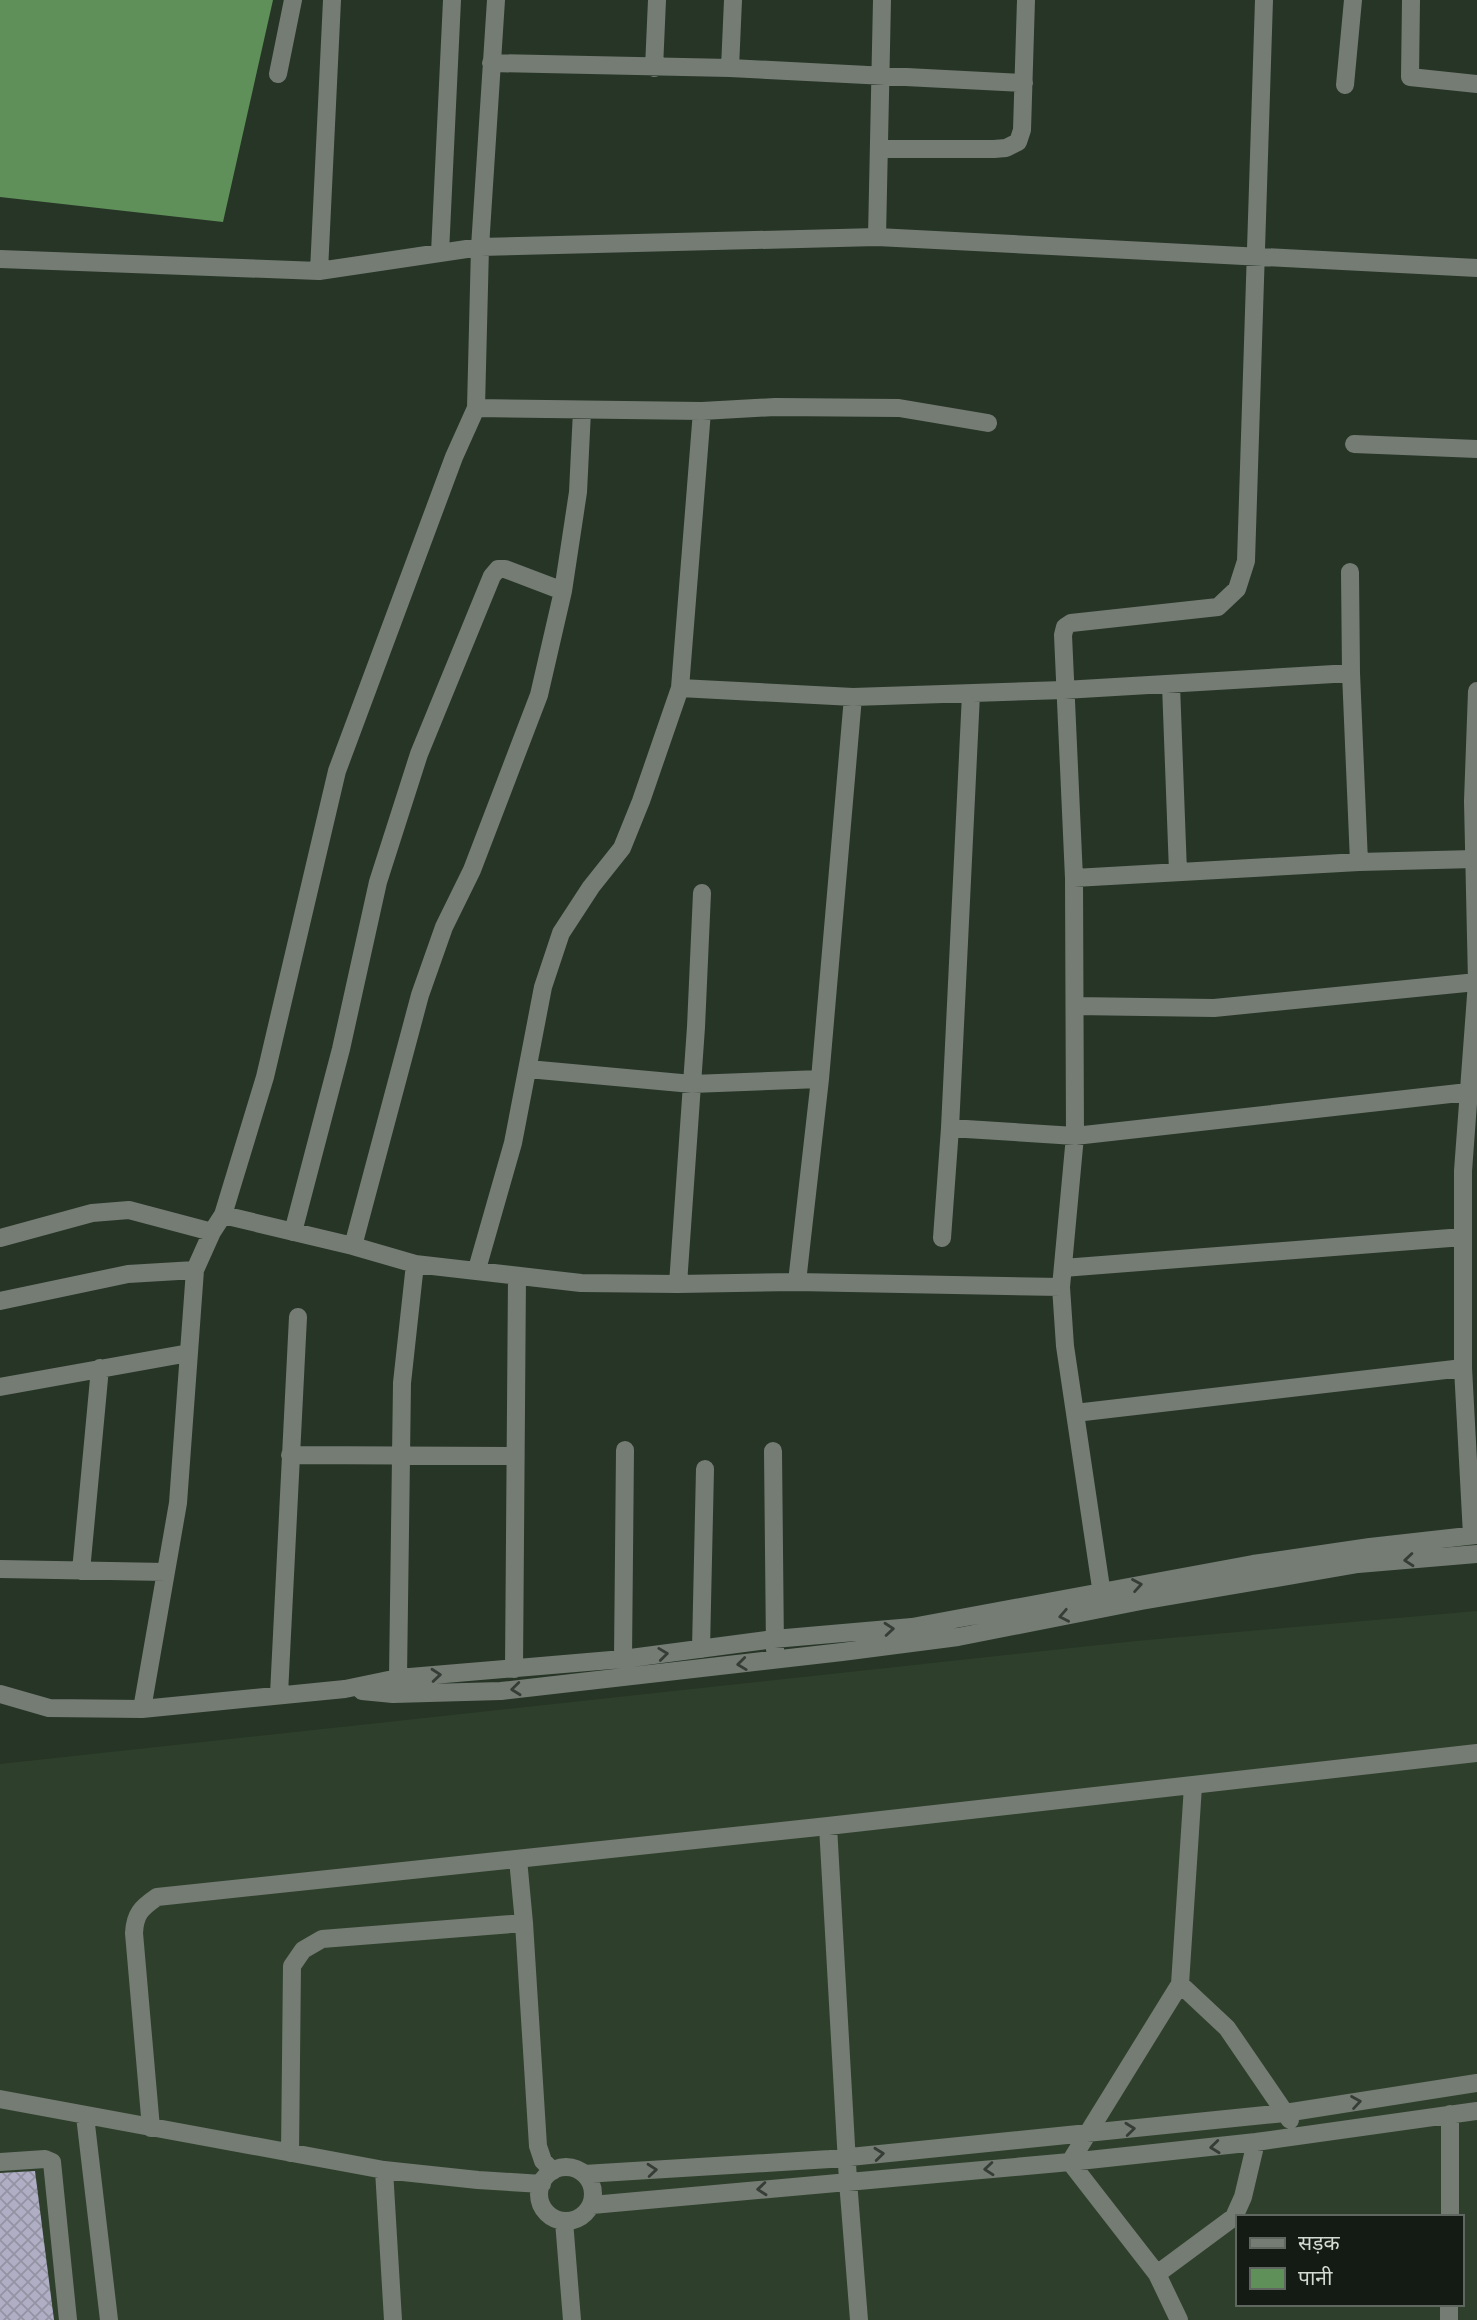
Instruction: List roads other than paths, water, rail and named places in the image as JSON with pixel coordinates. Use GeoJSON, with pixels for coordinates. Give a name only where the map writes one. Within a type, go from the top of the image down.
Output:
{"type":"FeatureCollection","features":[{"type":"Feature","properties":{"kind":"street"},"geometry":{"type":"LineString","coordinates":[[278,74],[293,0]]}},
{"type":"Feature","properties":{"kind":"street"},"geometry":{"type":"LineString","coordinates":[[319,271],[332,0]]}},
{"type":"Feature","properties":{"kind":"street"},"geometry":{"type":"LineString","coordinates":[[440,253],[452,0]]}},
{"type":"Feature","properties":{"kind":"street"},"geometry":{"type":"LineString","coordinates":[[142,1709],[178,1503],[195,1270],[223,1215],[265,1077],[337,771],[454,457],[476,408],[480,247],[496,0]]}},
{"type":"Feature","properties":{"kind":"street"},"geometry":{"type":"LineString","coordinates":[[654,68],[657,0]]}},
{"type":"Feature","properties":{"kind":"street"},"geometry":{"type":"LineString","coordinates":[[730,68],[733,0]]}},
{"type":"Feature","properties":{"kind":"street"},"geometry":{"type":"LineString","coordinates":[[877,237],[882,0]]}},
{"type":"Feature","properties":{"kind":"street"},"geometry":{"type":"LineString","coordinates":[[878,149],[1006,148],[1018,142],[1022,130],[1027,0]]}},
{"type":"Feature","properties":{"kind":"street"},"geometry":{"type":"LineString","coordinates":[[1103,1600],[1065,1346],[1061,1287],[1075,1136],[1074,878],[1063,635],[1065,627],[1071,623],[1218,607],[1237,589],[1246,561],[1264,0]]}},
{"type":"Feature","properties":{"kind":"street"},"geometry":{"type":"LineString","coordinates":[[1345,85],[1353,0]]}},
{"type":"Feature","properties":{"kind":"street"},"geometry":{"type":"LineString","coordinates":[[1411,0],[1410,77],[1477,84]]}},
{"type":"Feature","properties":{"kind":"street"},"geometry":{"type":"LineString","coordinates":[[491,63],[730,68],[1024,83]]}},
{"type":"Feature","properties":{"kind":"street"},"geometry":{"type":"LineString","coordinates":[[0,259],[319,271],[480,247],[877,237],[1477,268]]}},
{"type":"Feature","properties":{"kind":"street"},"geometry":{"type":"LineString","coordinates":[[476,408],[582,411],[702,411],[775,407],[900,408],[988,423]]}},
{"type":"Feature","properties":{"kind":"street"},"geometry":{"type":"LineString","coordinates":[[353,1246],[420,995],[444,927],[472,870],[539,695],[563,591],[578,492],[582,411]]}},
{"type":"Feature","properties":{"kind":"street"},"geometry":{"type":"LineString","coordinates":[[477,1269],[513,1143],[543,987],[561,933],[591,887],[622,848],[680,688],[702,411]]}},
{"type":"Feature","properties":{"kind":"street"},"geometry":{"type":"LineString","coordinates":[[1354,444],[1477,449]]}},
{"type":"Feature","properties":{"kind":"street"},"geometry":{"type":"LineString","coordinates":[[293,1232],[341,1049],[378,882],[419,754],[492,576],[498,569],[505,569],[563,591]]}},
{"type":"Feature","properties":{"kind":"street"},"geometry":{"type":"LineString","coordinates":[[1350,572],[1351,673],[1359,862]]}},
{"type":"Feature","properties":{"kind":"street"},"geometry":{"type":"LineString","coordinates":[[680,688],[853,697],[1171,685],[1351,673]]}},
{"type":"Feature","properties":{"kind":"street"},"geometry":{"type":"LineString","coordinates":[[1171,685],[1178,872]]}},
{"type":"Feature","properties":{"kind":"street"},"geometry":{"type":"LineString","coordinates":[[345,1689],[393,1694],[501,1691],[958,1637],[1253,1563],[1475,1535],[1463,1368],[1462,1237],[1463,1171],[1477,982],[1473,801],[1477,691]]}},
{"type":"Feature","properties":{"kind":"street"},"geometry":{"type":"LineString","coordinates":[[942,1238],[950,1128],[971,694]]}},
{"type":"Feature","properties":{"kind":"street"},"geometry":{"type":"LineString","coordinates":[[797,1282],[820,1079],[853,697]]}},
{"type":"Feature","properties":{"kind":"street"},"geometry":{"type":"LineString","coordinates":[[1074,878],[1359,862],[1474,859]]}},
{"type":"Feature","properties":{"kind":"street"},"geometry":{"type":"LineString","coordinates":[[678,1284],[702,892]]}},
{"type":"Feature","properties":{"kind":"street"},"geometry":{"type":"LineString","coordinates":[[1075,1006],[1214,1009],[1477,982]]}},
{"type":"Feature","properties":{"kind":"street"},"geometry":{"type":"LineString","coordinates":[[528,1069],[692,1084],[820,1079]]}},
{"type":"Feature","properties":{"kind":"street"},"geometry":{"type":"LineString","coordinates":[[950,1128],[1075,1136],[1468,1092]]}},
{"type":"Feature","properties":{"kind":"street"},"geometry":{"type":"LineString","coordinates":[[0,1238],[92,1213],[129,1210],[212,1232]]}},
{"type":"Feature","properties":{"kind":"street"},"geometry":{"type":"LineString","coordinates":[[223,1215],[353,1246],[415,1264],[581,1283],[797,1282],[1061,1287]]}},
{"type":"Feature","properties":{"kind":"street"},"geometry":{"type":"LineString","coordinates":[[1063,1268],[1462,1237]]}},
{"type":"Feature","properties":{"kind":"street"},"geometry":{"type":"LineString","coordinates":[[398,1678],[402,1383],[415,1264]]}},
{"type":"Feature","properties":{"kind":"street"},"geometry":{"type":"LineString","coordinates":[[0,1301],[128,1274],[195,1270]]}},
{"type":"Feature","properties":{"kind":"street"},"geometry":{"type":"LineString","coordinates":[[514,1669],[517,1276]]}},
{"type":"Feature","properties":{"kind":"street"},"geometry":{"type":"LineString","coordinates":[[279,1694],[298,1317]]}},
{"type":"Feature","properties":{"kind":"street"},"geometry":{"type":"LineString","coordinates":[[0,1387],[189,1353]]}},
{"type":"Feature","properties":{"kind":"street"},"geometry":{"type":"LineString","coordinates":[[81,1571],[100,1368]]}},
{"type":"Feature","properties":{"kind":"street"},"geometry":{"type":"LineString","coordinates":[[1075,1413],[1463,1368]]}},
{"type":"Feature","properties":{"kind":"street"},"geometry":{"type":"LineString","coordinates":[[623,1659],[625,1450]]}},
{"type":"Feature","properties":{"kind":"street"},"geometry":{"type":"LineString","coordinates":[[773,1451],[776,1660]]}},
{"type":"Feature","properties":{"kind":"street"},"geometry":{"type":"LineString","coordinates":[[290,1455],[515,1456]]}},
{"type":"Feature","properties":{"kind":"street"},"geometry":{"type":"LineString","coordinates":[[701,1649],[705,1469]]}},
{"type":"Feature","properties":{"kind":"street"},"geometry":{"type":"LineString","coordinates":[[0,1694],[49,1708],[142,1709],[345,1689],[398,1678],[623,1659],[774,1639],[912,1627],[1359,1564],[1477,1554]]}},
{"type":"Feature","properties":{"kind":"street"},"geometry":{"type":"LineString","coordinates":[[0,1569],[166,1572]]}},
{"type":"Feature","properties":{"kind":"street"},"geometry":{"type":"LineString","coordinates":[[151,2128],[134,1933],[135,1919],[141,1908],[157,1897],[828,1826],[1477,1753]]}},
{"type":"Feature","properties":{"kind":"street"},"geometry":{"type":"LineString","coordinates":[[1070,2162],[1180,1984],[1193,1786]]}},
{"type":"Feature","properties":{"kind":"street"},"geometry":{"type":"LineString","coordinates":[[828,1826],[848,2181],[859,2320]]}},
{"type":"Feature","properties":{"kind":"street"},"geometry":{"type":"LineString","coordinates":[[518,1859],[538,2146],[547,2177],[540,2200],[543,2208],[556,2219],[564,2221],[580,2218],[592,2205],[593,2188],[584,2174]]}},
{"type":"Feature","properties":{"kind":"street"},"geometry":{"type":"LineString","coordinates":[[290,2153],[292,1966],[303,1950],[322,1940],[524,1923]]}},
{"type":"Feature","properties":{"kind":"street"},"geometry":{"type":"LineString","coordinates":[[1180,1984],[1227,2028],[1301,2136]]}},
{"type":"Feature","properties":{"kind":"street"},"geometry":{"type":"LineString","coordinates":[[0,2099],[384,2170],[478,2180],[547,2177],[569,2167],[584,2174],[847,2157],[1285,2113],[1477,2083]]}},
{"type":"Feature","properties":{"kind":"street"},"geometry":{"type":"LineString","coordinates":[[592,2205],[1070,2162],[1256,2142],[1477,2111]]}},
{"type":"Feature","properties":{"kind":"street"},"geometry":{"type":"LineString","coordinates":[[1450,2114],[1450,2215]]}},
{"type":"Feature","properties":{"kind":"street"},"geometry":{"type":"LineString","coordinates":[[85,2116],[109,2320]]}},
{"type":"Feature","properties":{"kind":"street"},"geometry":{"type":"LineString","coordinates":[[1157,2274],[1234,2217],[1243,2197],[1256,2142]]}},
{"type":"Feature","properties":{"kind":"street"},"geometry":{"type":"LineString","coordinates":[[0,2162],[45,2159],[52,2162],[68,2320]]}},
{"type":"Feature","properties":{"kind":"street"},"geometry":{"type":"LineString","coordinates":[[1070,2162],[1157,2274],[1179,2320]]}},
{"type":"Feature","properties":{"kind":"street"},"geometry":{"type":"LineString","coordinates":[[384,2170],[393,2320]]}},
{"type":"Feature","properties":{"kind":"street"},"geometry":{"type":"LineString","coordinates":[[564,2221],[572,2320]]}},
{"type":"Feature","properties":{"kind":"water"},"geometry":{"type":"Polygon","coordinates":[[[0,0],[273,0],[223,222],[0,197],[0,0]]]}}]}
